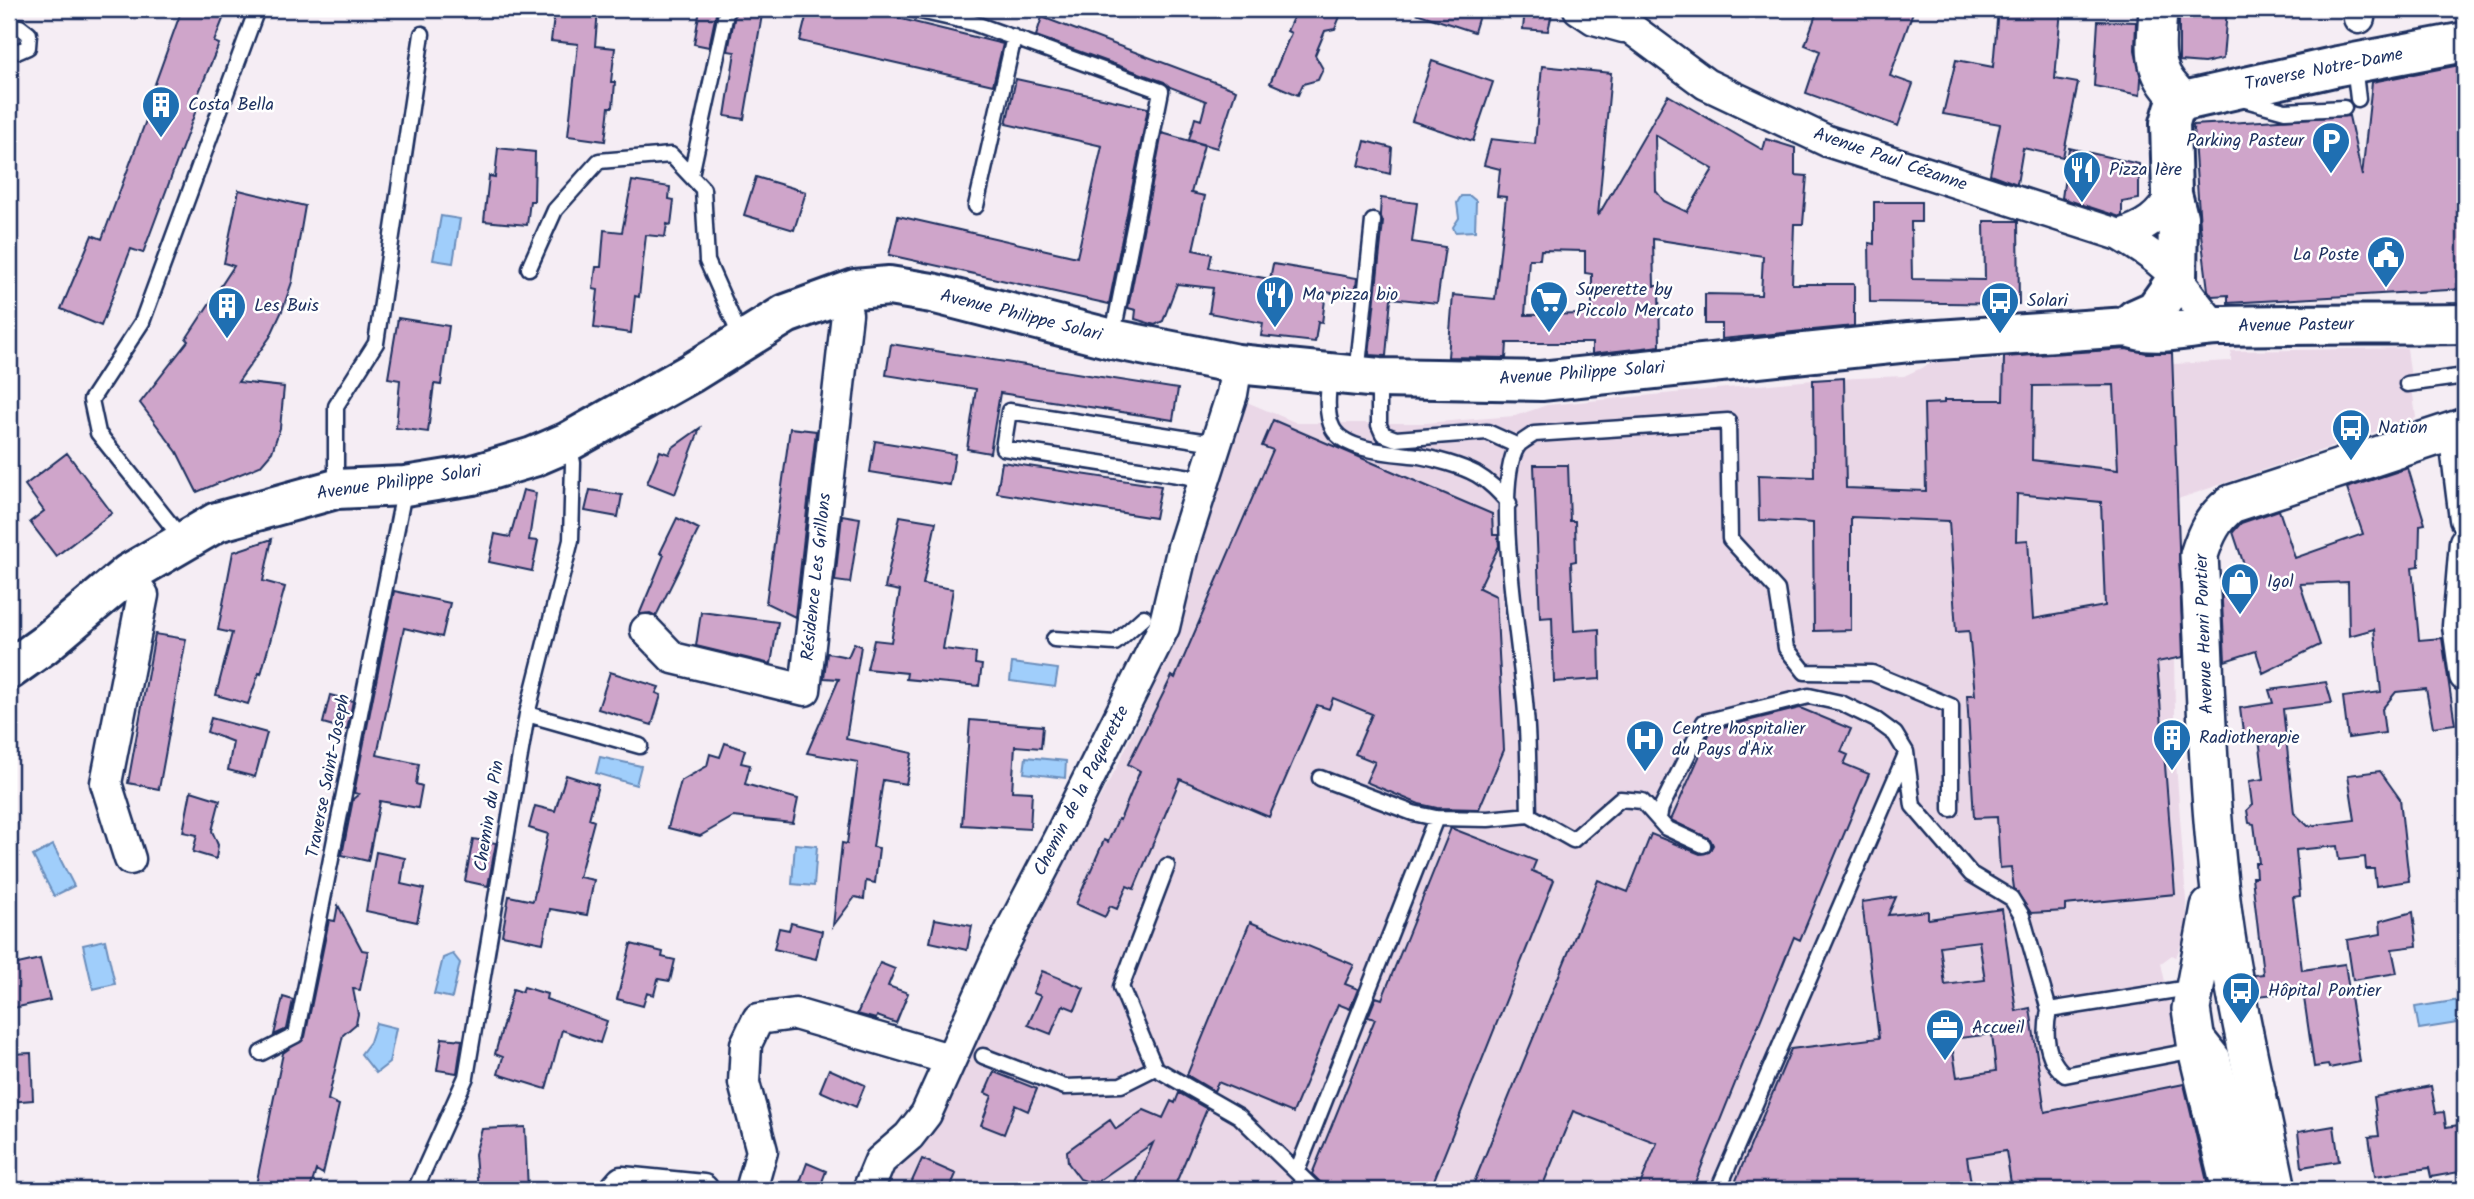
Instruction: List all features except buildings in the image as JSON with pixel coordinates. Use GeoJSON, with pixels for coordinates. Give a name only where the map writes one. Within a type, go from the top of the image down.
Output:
{"type":"FeatureCollection","features":[{"type":"Feature","properties":{"kind":"main road","name":"Traverse Notre-Dame"},"geometry":{"type":"LineString","coordinates":[[2200,97],[2356,81],[2465,43]]}},
{"type":"Feature","properties":{"kind":"main road"},"geometry":{"type":"LineString","coordinates":[[2128,327],[2135,319],[2155,310],[2177,279],[2178,217],[2172,194],[2170,123],[2174,109],[2200,97]]}},
{"type":"Feature","properties":{"kind":"main road","name":"Avenue Philippe Solari"},"geometry":{"type":"LineString","coordinates":[[9,670],[44,645],[128,574],[219,521],[336,489],[405,486],[484,472],[533,457],[568,442],[691,373],[786,314],[842,292],[889,286],[932,293],[1112,339],[1237,364],[1356,376],[1541,381],[1909,342],[2128,327]]}},
{"type":"Feature","properties":{"kind":"main road","name":"Avenue Pasteur"},"geometry":{"type":"LineString","coordinates":[[2128,327],[2138,331],[2169,331],[2215,326],[2465,324]]}},
{"type":"Feature","properties":{"kind":"street"},"geometry":{"type":"LineString","coordinates":[[1579,9],[1594,19],[1634,30]]}},
{"type":"Feature","properties":{"kind":"street","name":"Avenue Paul Cézanne"},"geometry":{"type":"LineString","coordinates":[[1605,9],[1706,84],[1828,141],[2119,235],[2152,255],[2177,279],[2196,307],[2215,326]]}},
{"type":"Feature","properties":{"kind":"street"},"geometry":{"type":"LineString","coordinates":[[2158,9],[2155,60],[2162,79],[2200,97]]}},
{"type":"Feature","properties":{"kind":"street"},"geometry":{"type":"LineString","coordinates":[[2119,235],[2150,223],[2165,209],[2172,194]]}},
{"type":"Feature","properties":{"kind":"street","name":"Résidence Les Grillons"},"geometry":{"type":"LineString","coordinates":[[646,630],[673,658],[805,690],[847,314],[842,292]]}},
{"type":"Feature","properties":{"kind":"street","name":"Chemin de la Paquerette"},"geometry":{"type":"LineString","coordinates":[[869,1190],[880,1161],[909,1136],[926,1114],[998,955],[1164,627],[1204,479],[1232,394],[1237,364]]}},
{"type":"Feature","properties":{"kind":"street"},"geometry":{"type":"LineString","coordinates":[[2462,427],[2465,519]]}},
{"type":"Feature","properties":{"kind":"street","name":"Avenue Henri Pontier"},"geometry":{"type":"LineString","coordinates":[[2253,1184],[2251,1068],[2227,945],[2210,806],[2199,555],[2206,532],[2217,515],[2231,504],[2462,427]]}},
{"type":"Feature","properties":{"kind":"street"},"geometry":{"type":"LineString","coordinates":[[2465,542],[2458,625],[2465,676]]}},
{"type":"Feature","properties":{"kind":"street"},"geometry":{"type":"LineString","coordinates":[[128,574],[143,595],[106,783],[130,859]]}},
{"type":"Feature","properties":{"kind":"street","name":"Avenue Henri Pontier"},"geometry":{"type":"LineString","coordinates":[[2216,853],[2207,933],[2194,998],[2203,1115],[2253,1184]]}},
{"type":"Feature","properties":{"kind":"street"},"geometry":{"type":"LineString","coordinates":[[2194,998],[2215,986],[2222,991],[2229,1004],[2240,1061],[2251,1068]]}},
{"type":"Feature","properties":{"kind":"street"},"geometry":{"type":"LineString","coordinates":[[751,1190],[762,1151],[744,1083],[746,1044],[758,1019],[795,1014],[949,1059]]}},
{"type":"Feature","properties":{"kind":"street"},"geometry":{"type":"LineString","coordinates":[[615,1190],[622,1182],[704,1190]]}},
{"type":"Feature","properties":{"kind":"lane"},"geometry":{"type":"LineString","coordinates":[[183,540],[98,433],[91,400],[142,322],[257,9]]}},
{"type":"Feature","properties":{"kind":"lane"},"geometry":{"type":"LineString","coordinates":[[691,175],[727,9]]}},
{"type":"Feature","properties":{"kind":"lane"},"geometry":{"type":"LineString","coordinates":[[911,9],[973,23],[1161,91],[1112,339]]}},
{"type":"Feature","properties":{"kind":"lane"},"geometry":{"type":"LineString","coordinates":[[9,26],[20,27],[29,34],[28,47],[19,51]]}},
{"type":"Feature","properties":{"kind":"lane"},"geometry":{"type":"LineString","coordinates":[[336,489],[336,407],[376,343],[422,34]]}},
{"type":"Feature","properties":{"kind":"lane"},"geometry":{"type":"LineString","coordinates":[[976,206],[1014,37]]}},
{"type":"Feature","properties":{"kind":"lane"},"geometry":{"type":"LineString","coordinates":[[2200,97],[2285,111],[2344,108]]}},
{"type":"Feature","properties":{"kind":"lane"},"geometry":{"type":"LineString","coordinates":[[528,268],[555,210],[599,161],[671,155],[704,189],[707,261],[742,340]]}},
{"type":"Feature","properties":{"kind":"lane"},"geometry":{"type":"LineString","coordinates":[[1373,221],[1356,376],[1329,416],[1334,432],[1350,443],[1395,456],[1419,456],[1474,473],[1490,483],[1509,503]]}},
{"type":"Feature","properties":{"kind":"lane"},"geometry":{"type":"LineString","coordinates":[[1356,376],[1383,435],[1396,439],[1488,432],[1518,446]]}},
{"type":"Feature","properties":{"kind":"lane"},"geometry":{"type":"LineString","coordinates":[[2407,384],[2465,376]]}},
{"type":"Feature","properties":{"kind":"lane"},"geometry":{"type":"LineString","coordinates":[[1204,479],[1003,448],[1009,411],[1215,443]]}},
{"type":"Feature","properties":{"kind":"lane"},"geometry":{"type":"LineString","coordinates":[[1530,816],[1526,712],[1515,625],[1509,503],[1510,475],[1518,446],[1534,434],[1728,421],[1730,539],[1777,590],[1786,648],[1805,673],[1872,673],[1951,706],[1951,809]]}},
{"type":"Feature","properties":{"kind":"lane","name":"Chemin du Pin"},"geometry":{"type":"LineString","coordinates":[[415,1190],[466,1077],[527,714],[571,541],[573,463],[568,442]]}},
{"type":"Feature","properties":{"kind":"lane","name":"Traverse Saint-Joseph"},"geometry":{"type":"LineString","coordinates":[[261,1053],[296,1035],[405,486]]}},
{"type":"Feature","properties":{"kind":"lane"},"geometry":{"type":"LineString","coordinates":[[1054,639],[1115,643],[1144,617]]}},
{"type":"Feature","properties":{"kind":"lane"},"geometry":{"type":"LineString","coordinates":[[1659,818],[1661,808],[1704,722],[1809,696],[1841,702],[1895,734],[1906,752],[1913,806],[1971,874],[2011,898],[2022,916],[2049,1010],[2047,1040],[2053,1065],[2065,1075],[2197,1049]]}},
{"type":"Feature","properties":{"kind":"lane"},"geometry":{"type":"LineString","coordinates":[[527,714],[640,746]]}},
{"type":"Feature","properties":{"kind":"lane"},"geometry":{"type":"LineString","coordinates":[[1718,1190],[1906,752]]}},
{"type":"Feature","properties":{"kind":"lane"},"geometry":{"type":"LineString","coordinates":[[1320,778],[1413,813],[1436,818],[1488,819],[1530,816],[1573,840],[1620,799],[1642,801],[1666,828],[1703,845]]}},
{"type":"Feature","properties":{"kind":"lane"},"geometry":{"type":"LineString","coordinates":[[1297,1171],[1436,818]]}},
{"type":"Feature","properties":{"kind":"lane"},"geometry":{"type":"LineString","coordinates":[[1167,866],[1121,987],[1156,1069],[1239,1116],[1315,1190]]}},
{"type":"Feature","properties":{"kind":"lane"},"geometry":{"type":"LineString","coordinates":[[2049,1010],[2194,998],[2197,1022],[2222,1054],[2253,1184]]}},
{"type":"Feature","properties":{"kind":"lane"},"geometry":{"type":"LineString","coordinates":[[983,1056],[1065,1087],[1121,1085],[1156,1069]]}},
{"type":"Feature","properties":{"kind":"shaded area","name":"Centre hospitalier du Pays d'Aix"},"geometry":{"type":"Polygon","coordinates":[[[2172,348],[2173,364],[2231,361],[2231,351],[2407,348],[2416,418],[2178,499],[2187,656],[2174,659],[2176,763],[2188,928],[2176,957],[2172,955],[2161,963],[2209,1190],[884,1190],[890,1176],[923,1131],[1013,953],[1118,765],[1169,653],[1206,514],[1242,400],[1297,423],[1425,423],[1515,416],[1547,405],[1813,380],[1904,376],[1934,362],[2003,360],[2004,349],[2172,348]]]}},
{"type":"Feature","properties":{"kind":"water"},"geometry":{"type":"Polygon","coordinates":[[[1461,196],[1470,196],[1476,201],[1475,231],[1455,232],[1453,227],[1459,218],[1457,203],[1461,196]]]}},
{"type":"Feature","properties":{"kind":"water"},"geometry":{"type":"Polygon","coordinates":[[[441,216],[460,219],[453,263],[433,260],[441,216]]]}},
{"type":"Feature","properties":{"kind":"water"},"geometry":{"type":"Polygon","coordinates":[[[1012,663],[1058,669],[1055,687],[1010,681],[1012,663]]]}},
{"type":"Feature","properties":{"kind":"water"},"geometry":{"type":"Polygon","coordinates":[[[600,757],[641,766],[636,785],[596,773],[600,757]]]}},
{"type":"Feature","properties":{"kind":"water"},"geometry":{"type":"Polygon","coordinates":[[[1026,757],[1066,761],[1065,778],[1024,773],[1026,757]]]}},
{"type":"Feature","properties":{"kind":"water"},"geometry":{"type":"Polygon","coordinates":[[[795,844],[817,846],[814,886],[792,884],[795,844]]]}},
{"type":"Feature","properties":{"kind":"water"},"geometry":{"type":"Polygon","coordinates":[[[53,845],[74,886],[54,896],[33,856],[53,845]]]}},
{"type":"Feature","properties":{"kind":"water"},"geometry":{"type":"Polygon","coordinates":[[[105,940],[115,984],[93,989],[83,945],[105,940]]]}},
{"type":"Feature","properties":{"kind":"water"},"geometry":{"type":"Polygon","coordinates":[[[453,954],[460,963],[452,998],[434,994],[443,958],[453,954]]]}},
{"type":"Feature","properties":{"kind":"water"},"geometry":{"type":"Polygon","coordinates":[[[2460,1000],[2464,1022],[2419,1029],[2415,1007],[2460,1000]]]}},
{"type":"Feature","properties":{"kind":"water"},"geometry":{"type":"Polygon","coordinates":[[[376,1023],[396,1028],[389,1063],[376,1073],[361,1054],[370,1042],[376,1023]]]}},
{"type":"Feature","properties":{"kind":"place","name":"Costa Bella"},"geometry":{"type":"Point","coordinates":[161,139]}},
{"type":"Feature","properties":{"kind":"place","name":"Parking Pasteur"},"geometry":{"type":"Point","coordinates":[2331,175]}},
{"type":"Feature","properties":{"kind":"place","name":"Pizza 1ère"},"geometry":{"type":"Point","coordinates":[2082,204]}},
{"type":"Feature","properties":{"kind":"place","name":"La Poste"},"geometry":{"type":"Point","coordinates":[2386,289]}},
{"type":"Feature","properties":{"kind":"place","name":"Ma pizza bio"},"geometry":{"type":"Point","coordinates":[1275,329]}},
{"type":"Feature","properties":{"kind":"place","name":"Superette by Piccolo Mercato"},"geometry":{"type":"Point","coordinates":[1549,334]}},
{"type":"Feature","properties":{"kind":"place","name":"Solari"},"geometry":{"type":"Point","coordinates":[2000,335]}},
{"type":"Feature","properties":{"kind":"place","name":"Les Buis"},"geometry":{"type":"Point","coordinates":[227,340]}},
{"type":"Feature","properties":{"kind":"place","name":"Nation"},"geometry":{"type":"Point","coordinates":[2351,462]}},
{"type":"Feature","properties":{"kind":"place","name":"Igol"},"geometry":{"type":"Point","coordinates":[2240,616]}},
{"type":"Feature","properties":{"kind":"place","name":"Radiotherapie"},"geometry":{"type":"Point","coordinates":[2172,772]}},
{"type":"Feature","properties":{"kind":"place","name":"Centre hospitalier du Pays d'Aix"},"geometry":{"type":"Point","coordinates":[1645,773]}},
{"type":"Feature","properties":{"kind":"place","name":"Hôpital Pontier"},"geometry":{"type":"Point","coordinates":[2241,1025]}},
{"type":"Feature","properties":{"kind":"place","name":"Accueil"},"geometry":{"type":"Point","coordinates":[1945,1062]}}]}
